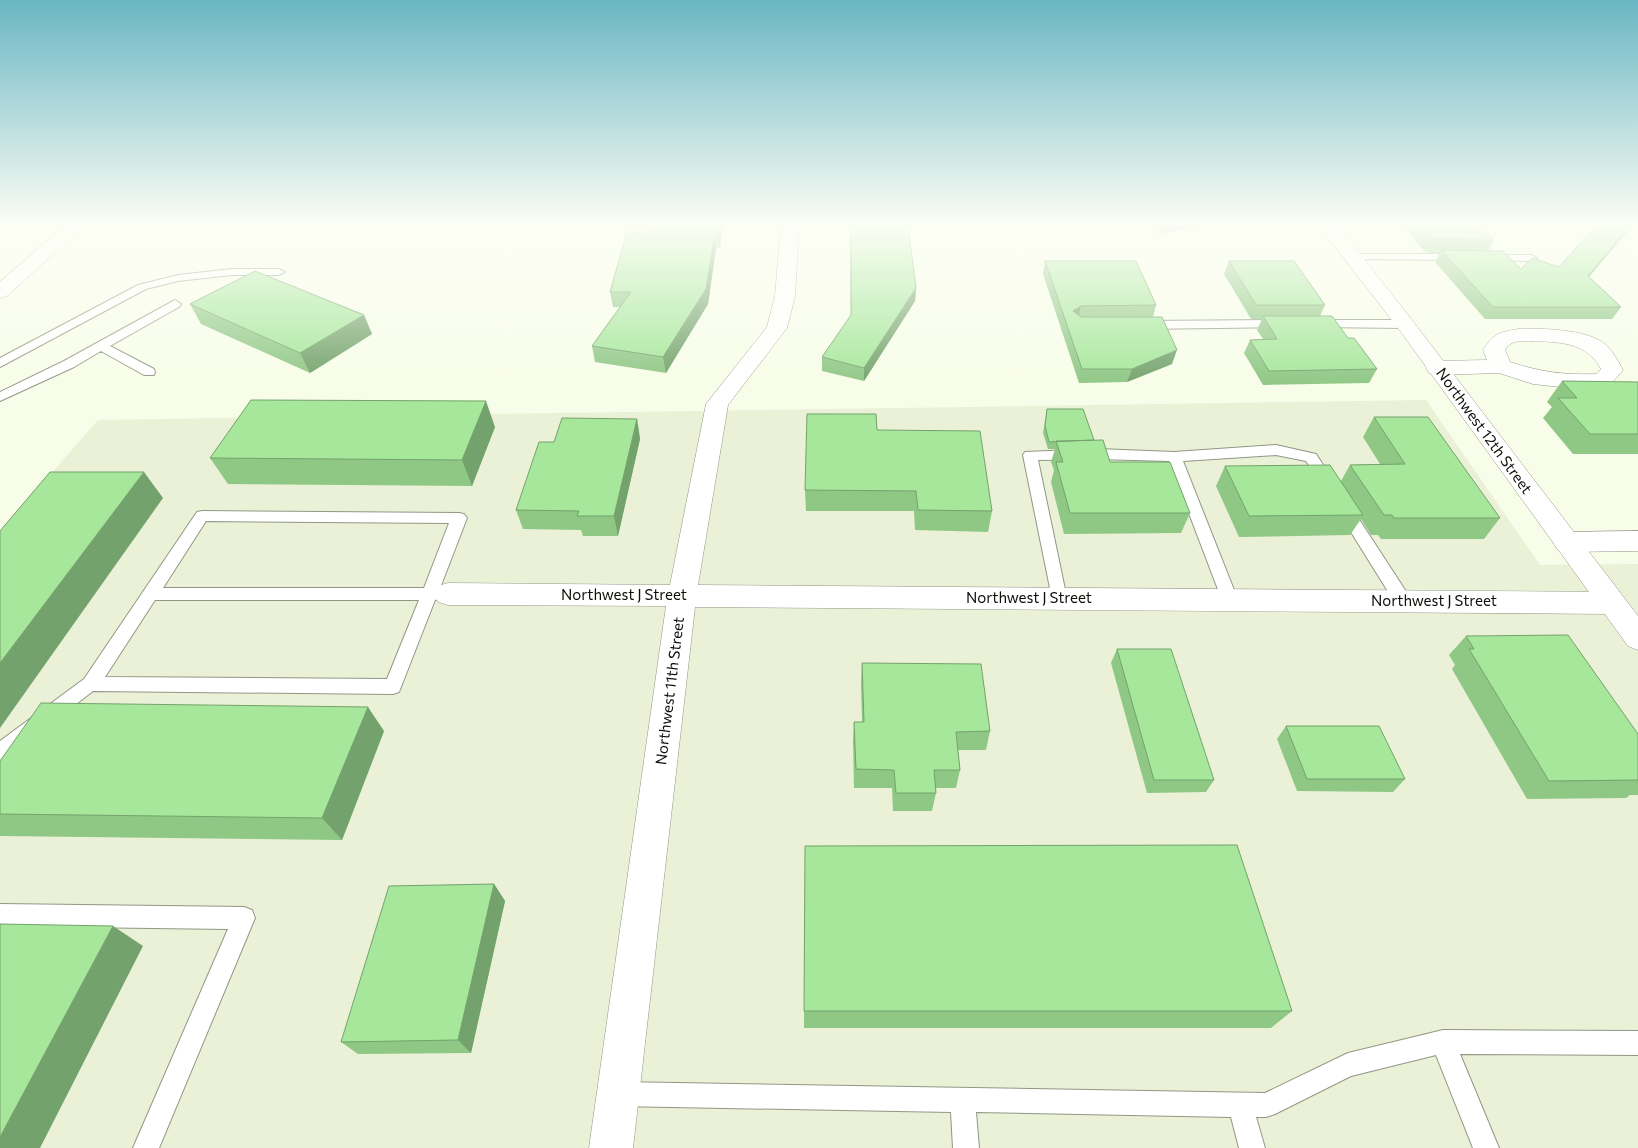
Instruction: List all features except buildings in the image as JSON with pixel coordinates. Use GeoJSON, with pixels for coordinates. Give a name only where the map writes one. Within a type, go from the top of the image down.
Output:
{"type":"FeatureCollection","features":[{"type":"Feature","properties":{"kind":"street"},"geometry":{"type":"LineString","coordinates":[[0,292],[14,280]]}},
{"type":"Feature","properties":{"kind":"street","name":"Northwest 11th Street"},"geometry":{"type":"LineString","coordinates":[[611,1148],[682,596],[716,404],[778,328],[785,296],[786,280]]}},
{"type":"Feature","properties":{"kind":"street","name":"Northwest 12th Street"},"geometry":{"type":"LineString","coordinates":[[1369,280],[1438,368],[1610,603],[1638,638]]}},
{"type":"Feature","properties":{"kind":"street"},"geometry":{"type":"LineString","coordinates":[[1438,368],[1501,366],[1532,377],[1570,381],[1602,380],[1612,370],[1606,357],[1591,344],[1561,336],[1516,335],[1500,340],[1494,350],[1501,366]]}},
{"type":"Feature","properties":{"kind":"street"},"geometry":{"type":"LineString","coordinates":[[1566,542],[1638,541]]}},
{"type":"Feature","properties":{"kind":"street","name":"Northwest J Street"},"geometry":{"type":"LineString","coordinates":[[439,594],[1610,603]]}},
{"type":"Feature","properties":{"kind":"lane"},"geometry":{"type":"LineString","coordinates":[[0,363],[142,287],[175,280]]}},
{"type":"Feature","properties":{"kind":"lane"},"geometry":{"type":"LineString","coordinates":[[0,397],[69,364],[175,304]]}},
{"type":"Feature","properties":{"kind":"lane"},"geometry":{"type":"LineString","coordinates":[[1127,324],[1405,324]]}},
{"type":"Feature","properties":{"kind":"lane"},"geometry":{"type":"LineString","coordinates":[[100,346],[149,372]]}},
{"type":"Feature","properties":{"kind":"lane"},"geometry":{"type":"LineString","coordinates":[[1059,599],[1030,455],[1098,454],[1174,457],[1276,450],[1311,456],[1403,601]]}},
{"type":"Feature","properties":{"kind":"lane"},"geometry":{"type":"LineString","coordinates":[[1174,457],[1230,600]]}},
{"type":"Feature","properties":{"kind":"lane"},"geometry":{"type":"LineString","coordinates":[[0,752],[90,684],[202,516],[459,518],[439,594],[393,687],[90,684]]}},
{"type":"Feature","properties":{"kind":"lane"},"geometry":{"type":"LineString","coordinates":[[151,594],[439,594]]}},
{"type":"Feature","properties":{"kind":"lane"},"geometry":{"type":"LineString","coordinates":[[0,915],[244,918],[146,1148]]}},
{"type":"Feature","properties":{"kind":"lane"},"geometry":{"type":"LineString","coordinates":[[618,1094],[1266,1105],[1348,1065],[1443,1042],[1638,1043]]}},
{"type":"Feature","properties":{"kind":"lane"},"geometry":{"type":"LineString","coordinates":[[1443,1042],[1486,1148]]}},
{"type":"Feature","properties":{"kind":"lane"},"geometry":{"type":"LineString","coordinates":[[962,1100],[966,1148]]}},
{"type":"Feature","properties":{"kind":"lane"},"geometry":{"type":"LineString","coordinates":[[1240,1104],[1252,1148]]}},
{"type":"Feature","properties":{"kind":"shaded area"},"geometry":{"type":"Polygon","coordinates":[[[1426,400],[1540,565],[1638,564],[1638,1148],[0,1148],[0,532],[98,420],[1426,400]]]}}]}
